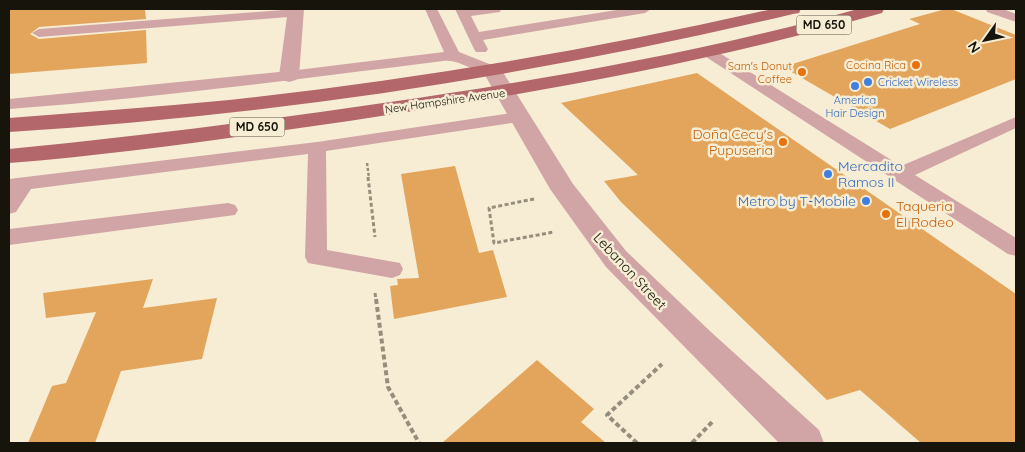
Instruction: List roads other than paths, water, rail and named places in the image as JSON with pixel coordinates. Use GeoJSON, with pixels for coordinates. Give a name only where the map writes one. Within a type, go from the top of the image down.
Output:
{"type":"FeatureCollection","features":[{"type":"Feature","properties":{"kind":"main road","name":"New Hampshire Avenue"},"geometry":{"type":"LineString","coordinates":[[9,125],[230,106],[333,94],[567,58],[793,9]]}},
{"type":"Feature","properties":{"kind":"main road","name":"New Hampshire Avenue"},"geometry":{"type":"LineString","coordinates":[[9,156],[283,124],[512,104],[708,52],[824,25],[876,9]]}},
{"type":"Feature","properties":{"kind":"street"},"geometry":{"type":"LineString","coordinates":[[289,76],[296,11]]}},
{"type":"Feature","properties":{"kind":"street","name":"Lebanon Street"},"geometry":{"type":"LineString","coordinates":[[492,70],[562,189],[616,259],[699,342],[805,443]]}},
{"type":"Feature","properties":{"kind":"lane"},"geometry":{"type":"LineString","coordinates":[[432,9],[453,55]]}},
{"type":"Feature","properties":{"kind":"lane"},"geometry":{"type":"LineString","coordinates":[[492,70],[462,11],[494,9]]}},
{"type":"Feature","properties":{"kind":"lane"},"geometry":{"type":"LineString","coordinates":[[475,37],[645,9]]}},
{"type":"Feature","properties":{"kind":"lane"},"geometry":{"type":"LineString","coordinates":[[992,9],[1016,18]]}},
{"type":"Feature","properties":{"kind":"lane"},"geometry":{"type":"LineString","coordinates":[[39,33],[296,11]]}},
{"type":"Feature","properties":{"kind":"lane"},"geometry":{"type":"LineString","coordinates":[[708,52],[1016,248]]}},
{"type":"Feature","properties":{"kind":"lane"},"geometry":{"type":"LineString","coordinates":[[9,104],[289,76],[453,55],[492,70]]}},
{"type":"Feature","properties":{"kind":"lane"},"geometry":{"type":"LineString","coordinates":[[9,207],[17,184],[317,147],[512,104]]}},
{"type":"Feature","properties":{"kind":"lane"},"geometry":{"type":"LineString","coordinates":[[900,174],[1016,122]]}},
{"type":"Feature","properties":{"kind":"lane"},"geometry":{"type":"LineString","coordinates":[[317,147],[316,258],[392,269]]}},
{"type":"Feature","properties":{"kind":"lane"},"geometry":{"type":"LineString","coordinates":[[9,237],[228,210]]}},
{"type":"Feature","properties":{"kind":"place","name":"Cocina Rica"},"geometry":{"type":"Point","coordinates":[916,65]}},
{"type":"Feature","properties":{"kind":"place","name":"Sam's Donut Coffee"},"geometry":{"type":"Point","coordinates":[802,72]}},
{"type":"Feature","properties":{"kind":"place","name":"Cricket Wireless"},"geometry":{"type":"Point","coordinates":[868,82]}},
{"type":"Feature","properties":{"kind":"place","name":"America Hair Design"},"geometry":{"type":"Point","coordinates":[855,86]}},
{"type":"Feature","properties":{"kind":"place","name":"Doña Cecy's Pupuseria"},"geometry":{"type":"Point","coordinates":[783,142]}},
{"type":"Feature","properties":{"kind":"place","name":"Mercadito Ramos II"},"geometry":{"type":"Point","coordinates":[828,174]}},
{"type":"Feature","properties":{"kind":"place","name":"Metro by T-Mobile"},"geometry":{"type":"Point","coordinates":[866,201]}},
{"type":"Feature","properties":{"kind":"place","name":"Taqueria El Rodeo"},"geometry":{"type":"Point","coordinates":[886,214]}}]}
